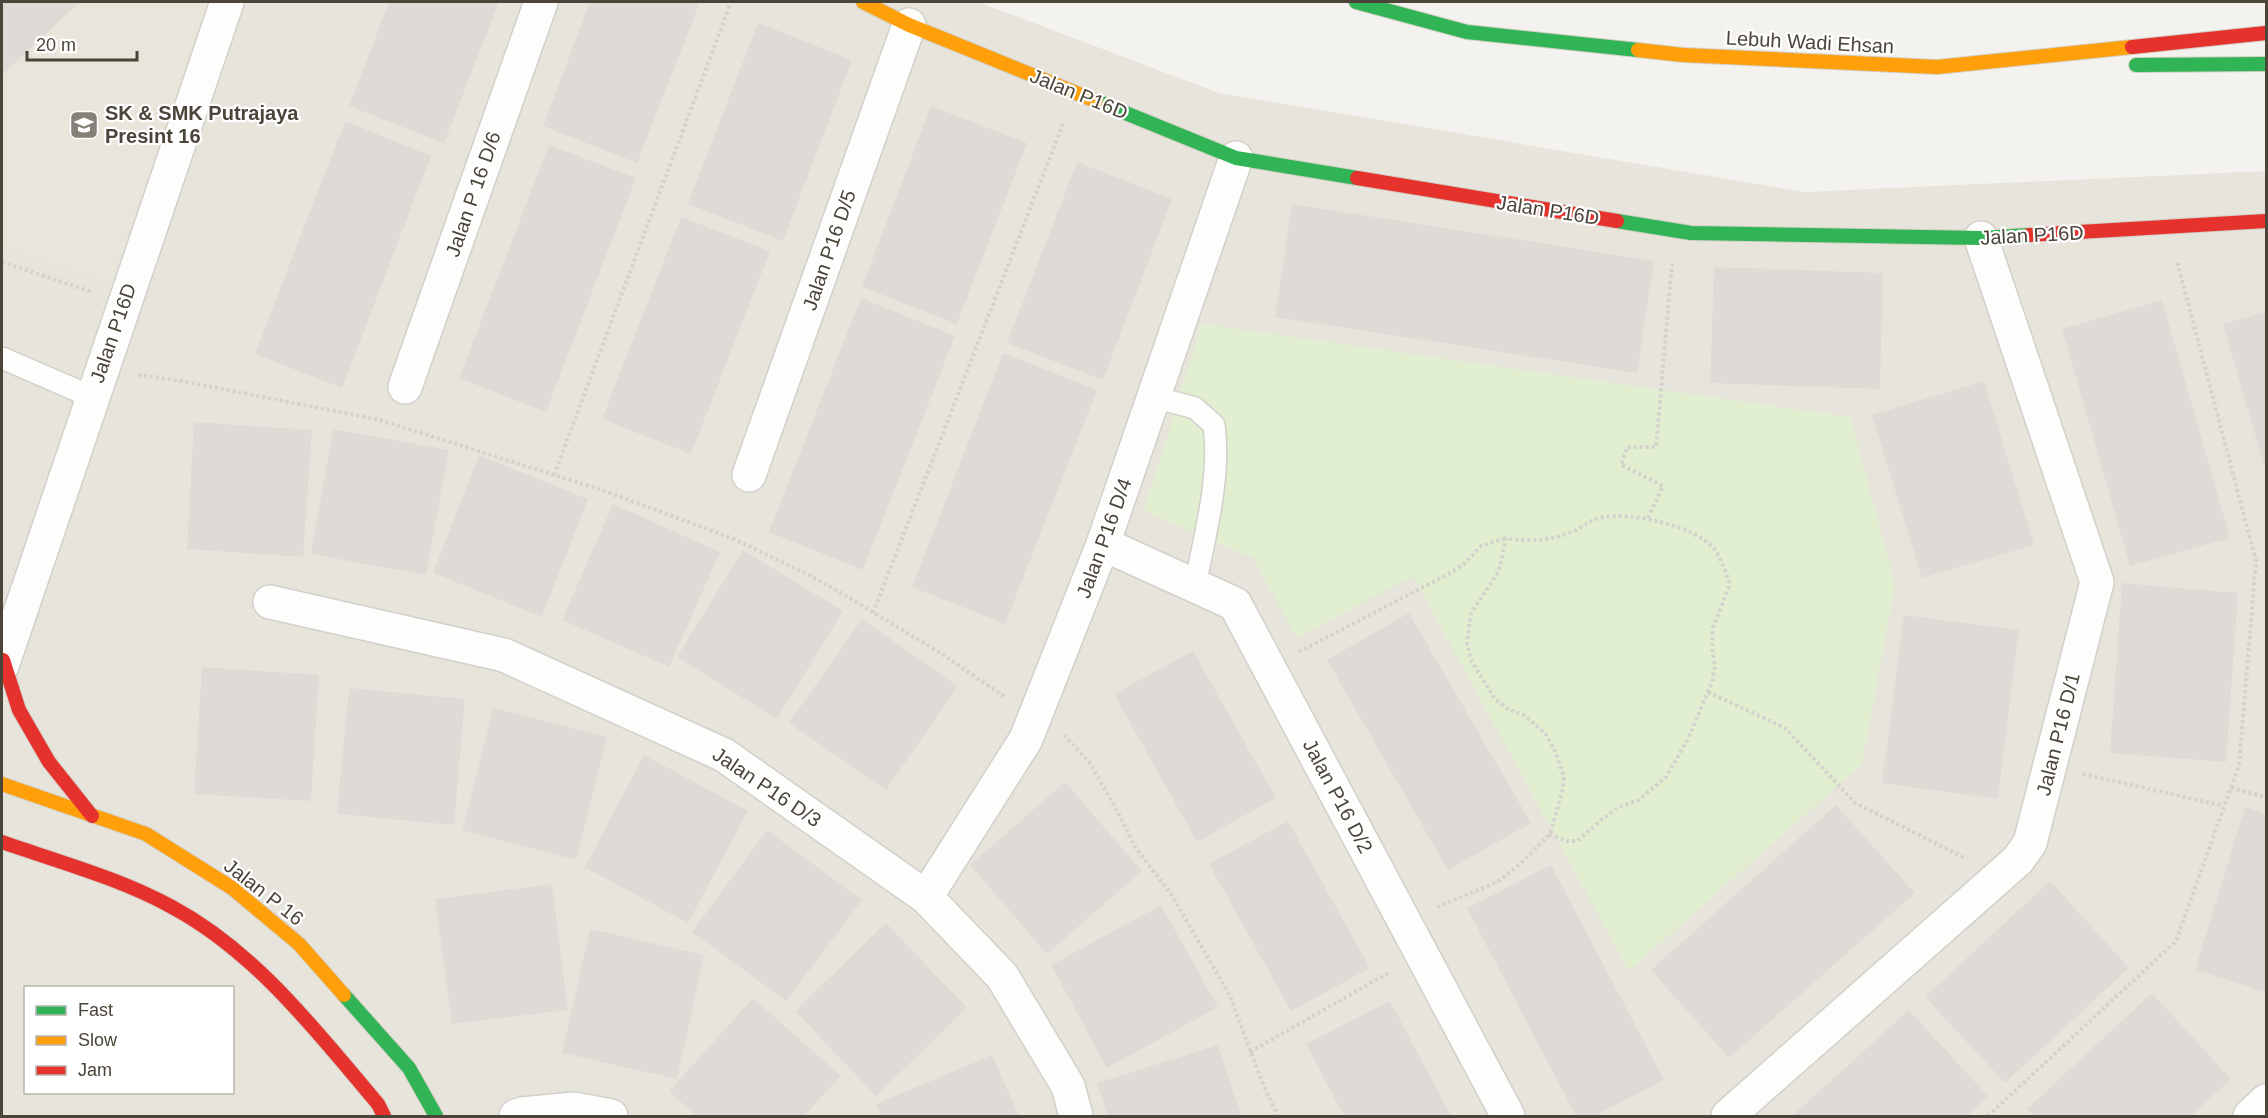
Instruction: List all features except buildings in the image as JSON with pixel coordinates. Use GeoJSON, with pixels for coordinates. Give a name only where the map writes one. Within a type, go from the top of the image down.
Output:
{"type":"FeatureCollection","features":[{"type":"Feature","properties":{"kind":"street","name":"Jalan P16D"},"geometry":{"type":"LineString","coordinates":[[3,657],[227,2]]}},
{"type":"Feature","properties":{"kind":"street","name":"Jalan P 16 D/6"},"geometry":{"type":"LineString","coordinates":[[405,387],[541,2]]}},
{"type":"Feature","properties":{"kind":"street","name":"Jalan P16D"},"geometry":{"type":"LineString","coordinates":[[863,2],[909,25],[1236,158],[1691,233],[1981,238],[2266,221]]}},
{"type":"Feature","properties":{"kind":"street","name":"Lebuh Wadi Ehsan"},"geometry":{"type":"LineString","coordinates":[[1356,2],[1467,32],[1683,55],[1937,67],[2266,33]]}},
{"type":"Feature","properties":{"kind":"street","name":"Jalan P16 D/5"},"geometry":{"type":"LineString","coordinates":[[749,476],[909,25]]}},
{"type":"Feature","properties":{"kind":"street"},"geometry":{"type":"LineString","coordinates":[[2125,65],[2266,64]]}},
{"type":"Feature","properties":{"kind":"street"},"geometry":{"type":"LineString","coordinates":[[1937,67],[2090,65]]}},
{"type":"Feature","properties":{"kind":"street","name":"Jalan P16 D/4"},"geometry":{"type":"LineString","coordinates":[[926,897],[1026,739],[1103,544],[1236,158]]}},
{"type":"Feature","properties":{"kind":"street","name":"Jalan P16 D/1"},"geometry":{"type":"LineString","coordinates":[[1728,1116],[2018,860],[2030,843],[2097,582],[1981,238]]}},
{"type":"Feature","properties":{"kind":"street","name":"Jalan P16 D/2"},"geometry":{"type":"LineString","coordinates":[[1103,544],[1235,604],[1508,1116]]}},
{"type":"Feature","properties":{"kind":"street","name":"Jalan P16 D/3"},"geometry":{"type":"LineString","coordinates":[[270,602],[504,655],[724,755],[926,897],[1002,976],[1068,1086],[1076,1116]]}},
{"type":"Feature","properties":{"kind":"street"},"geometry":{"type":"LineString","coordinates":[[3,657],[19,710],[49,762],[92,816]]}},
{"type":"Feature","properties":{"kind":"street","name":"Jalan P 16"},"geometry":{"type":"LineString","coordinates":[[2,784],[146,834],[232,888],[299,944],[409,1068],[436,1116]]}},
{"type":"Feature","properties":{"kind":"street"},"geometry":{"type":"LineString","coordinates":[[4,828],[43,857]]}},
{"type":"Feature","properties":{"kind":"street"},"geometry":{"type":"LineString","coordinates":[[2,842],[142,892],[191,918],[253,966],[313,1028],[378,1104],[384,1116]]}},
{"type":"Feature","properties":{"kind":"street"},"geometry":{"type":"LineString","coordinates":[[2250,1116],[2266,1101]]}},
{"type":"Feature","properties":{"kind":"street"},"geometry":{"type":"LineString","coordinates":[[516,1116],[574,1109],[611,1116]]}},
{"type":"Feature","properties":{"kind":"lane"},"geometry":{"type":"LineString","coordinates":[[2,358],[96,383]]}},
{"type":"Feature","properties":{"kind":"lane"},"geometry":{"type":"LineString","coordinates":[[1154,397],[1195,408],[1214,425],[1217,449],[1206,530],[1195,586]]}},
{"type":"Feature","properties":{"kind":"path"},"geometry":{"type":"LineString","coordinates":[[554,475],[731,2]]}},
{"type":"Feature","properties":{"kind":"path"},"geometry":{"type":"LineString","coordinates":[[873,613],[1075,93]]}},
{"type":"Feature","properties":{"kind":"path"},"geometry":{"type":"LineString","coordinates":[[1988,1116],[2176,941],[2239,765],[2256,561],[2168,228]]}},
{"type":"Feature","properties":{"kind":"path"},"geometry":{"type":"LineString","coordinates":[[1648,518],[1663,486],[1621,465],[1627,447],[1656,447],[1675,230]]}},
{"type":"Feature","properties":{"kind":"path"},"geometry":{"type":"LineString","coordinates":[[2,262],[123,302]]}},
{"type":"Feature","properties":{"kind":"path"},"geometry":{"type":"LineString","coordinates":[[96,383],[182,381],[380,420],[554,475],[734,539],[807,574],[942,654],[978,680],[1062,733],[1089,762],[1135,847],[1171,894],[1228,994],[1278,1116]]}},
{"type":"Feature","properties":{"kind":"path"},"geometry":{"type":"LineString","coordinates":[[1269,668],[1450,573],[1464,564],[1481,546],[1506,538],[1521,541],[1563,536],[1595,519],[1614,515],[1648,518],[1698,536],[1715,549],[1730,584],[1713,628],[1712,648],[1715,666],[1708,692],[1688,739],[1666,777],[1639,800],[1619,807],[1577,841],[1566,841],[1550,834]]}},
{"type":"Feature","properties":{"kind":"path"},"geometry":{"type":"LineString","coordinates":[[1250,1052],[1415,942],[1435,908],[1497,882],[1519,865],[1550,834],[1562,793],[1564,777],[1555,751],[1545,733],[1524,715],[1509,710],[1495,699],[1472,662],[1467,643],[1471,613],[1499,571],[1506,538]]}},
{"type":"Feature","properties":{"kind":"path"},"geometry":{"type":"LineString","coordinates":[[1708,692],[1785,728],[1855,803],[2000,876]]}},
{"type":"Feature","properties":{"kind":"path"},"geometry":{"type":"LineString","coordinates":[[2050,767],[2224,806]]}},
{"type":"Feature","properties":{"kind":"path"},"geometry":{"type":"LineString","coordinates":[[2231,788],[2266,797]]}},
{"type":"Feature","properties":{"kind":"shaded area"},"geometry":{"type":"Polygon","coordinates":[[[2,2],[978,2],[1219,93],[1805,192],[2266,171],[2266,1116],[2,1116],[2,2]]]}},
{"type":"Feature","properties":{"kind":"shaded area","name":"SK & SMK Putrajaya Presint 16"},"geometry":{"type":"Polygon","coordinates":[[[2,2],[209,2],[110,283],[2,248],[2,2]]]}},
{"type":"Feature","properties":{"kind":"green space"},"geometry":{"type":"Polygon","coordinates":[[[1202,324],[1850,417],[1895,584],[1862,764],[1629,971],[1413,576],[1297,638],[1253,558],[1144,511],[1202,324]]]}},
{"type":"Feature","properties":{"kind":"traffic: fast"},"geometry":{"type":"LineString","coordinates":[[1356,2],[1467,32],[1638,50]]}},
{"type":"Feature","properties":{"kind":"traffic: fast"},"geometry":{"type":"LineString","coordinates":[[2136,65],[2266,64]]}},
{"type":"Feature","properties":{"kind":"traffic: fast"},"geometry":{"type":"LineString","coordinates":[[1096,101],[1236,158],[1357,178]]}},
{"type":"Feature","properties":{"kind":"traffic: fast"},"geometry":{"type":"LineString","coordinates":[[1617,221],[1691,233],[1981,238],[2029,235]]}},
{"type":"Feature","properties":{"kind":"traffic: fast"},"geometry":{"type":"LineString","coordinates":[[344,995],[409,1068],[436,1116]]}},
{"type":"Feature","properties":{"kind":"traffic: slow"},"geometry":{"type":"LineString","coordinates":[[863,2],[909,25],[1096,101]]}},
{"type":"Feature","properties":{"kind":"traffic: slow"},"geometry":{"type":"LineString","coordinates":[[1638,50],[1683,55],[1937,67],[2132,47]]}},
{"type":"Feature","properties":{"kind":"traffic: slow"},"geometry":{"type":"LineString","coordinates":[[2,784],[146,834],[232,888],[299,944],[344,995]]}},
{"type":"Feature","properties":{"kind":"traffic: jam"},"geometry":{"type":"LineString","coordinates":[[2132,47],[2266,33]]}},
{"type":"Feature","properties":{"kind":"traffic: jam"},"geometry":{"type":"LineString","coordinates":[[1357,178],[1617,221]]}},
{"type":"Feature","properties":{"kind":"traffic: jam"},"geometry":{"type":"LineString","coordinates":[[2029,235],[2266,221]]}},
{"type":"Feature","properties":{"kind":"traffic: jam"},"geometry":{"type":"LineString","coordinates":[[3,660],[19,710],[49,762],[92,816]]}},
{"type":"Feature","properties":{"kind":"traffic: jam"},"geometry":{"type":"LineString","coordinates":[[2,842],[131,887],[202,925],[258,970],[284,995],[378,1104],[384,1116]]}},
{"type":"Feature","properties":{"kind":"place","name":"SK & SMK Putrajaya Presint 16"},"geometry":{"type":"Point","coordinates":[84,125]}}]}
